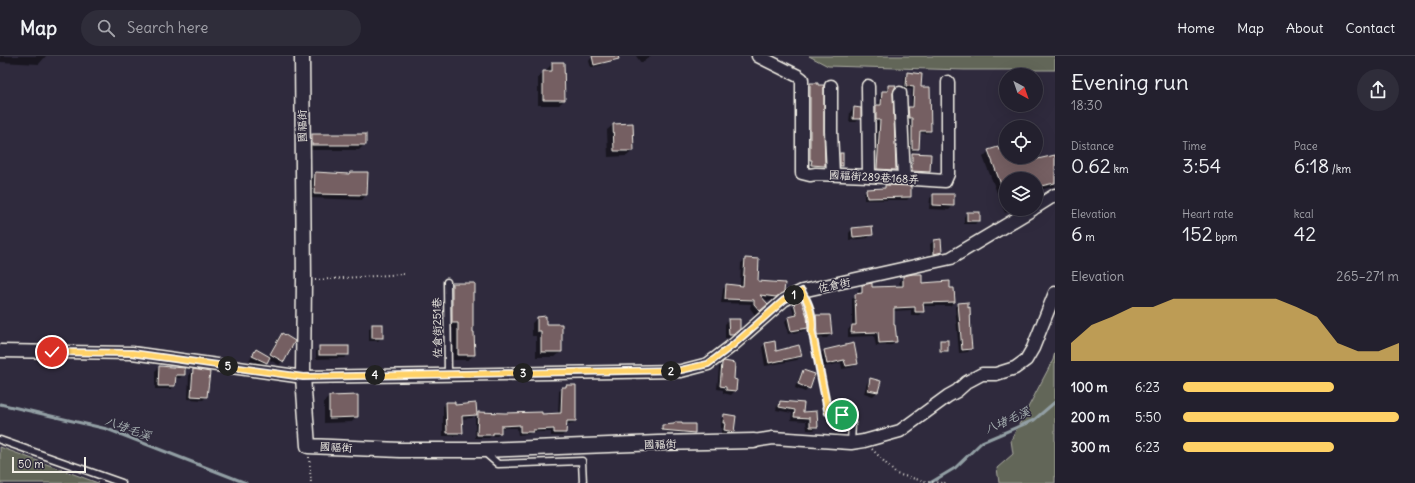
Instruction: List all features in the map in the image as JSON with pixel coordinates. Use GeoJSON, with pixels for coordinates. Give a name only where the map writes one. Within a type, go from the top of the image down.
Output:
{"type":"FeatureCollection","features":[{"type":"Feature","properties":{"kind":"street","name":"國福街"},"geometry":{"type":"LineString","coordinates":[[302,56],[304,280],[303,377],[308,446],[400,450],[482,450],[754,441]]}},
{"type":"Feature","properties":{"kind":"street","name":"國福街289巷168弄"},"geometry":{"type":"LineString","coordinates":[[758,56],[802,79],[802,173],[810,175],[833,174],[945,181],[948,174],[948,82]]}},
{"type":"Feature","properties":{"kind":"street"},"geometry":{"type":"LineString","coordinates":[[831,86],[833,174]]}},
{"type":"Feature","properties":{"kind":"street"},"geometry":{"type":"LineString","coordinates":[[868,86],[869,176]]}},
{"type":"Feature","properties":{"kind":"street"},"geometry":{"type":"LineString","coordinates":[[900,93],[904,178]]}},
{"type":"Feature","properties":{"kind":"street"},"geometry":{"type":"LineString","coordinates":[[1043,203],[1055,195]]}},
{"type":"Feature","properties":{"kind":"street","name":"佐倉街"},"geometry":{"type":"LineString","coordinates":[[0,351],[132,353],[303,377],[681,370],[708,364],[733,345],[784,300],[802,291],[950,258],[1021,216]]}},
{"type":"Feature","properties":{"kind":"street"},"geometry":{"type":"LineString","coordinates":[[754,441],[773,438],[852,442],[864,441],[900,431],[957,391],[967,382],[982,374],[996,374],[1015,368],[1026,360],[1033,348],[1055,293]]}},
{"type":"Feature","properties":{"kind":"lane","name":"佐倉街251巷"},"geometry":{"type":"LineString","coordinates":[[446,282],[448,374]]}},
{"type":"Feature","properties":{"kind":"lane"},"geometry":{"type":"LineString","coordinates":[[802,291],[812,314],[812,331],[828,412],[847,417],[852,423],[852,442]]}},
{"type":"Feature","properties":{"kind":"lane"},"geometry":{"type":"LineString","coordinates":[[0,440],[122,483]]}},
{"type":"Feature","properties":{"kind":"lane"},"geometry":{"type":"LineString","coordinates":[[482,450],[498,464],[582,461],[583,483]]}},
{"type":"Feature","properties":{"kind":"path"},"geometry":{"type":"LineString","coordinates":[[304,280],[404,274]]}},
{"type":"Feature","properties":{"kind":"path"},"geometry":{"type":"LineString","coordinates":[[864,441],[896,474],[928,482],[947,483]]}},
{"type":"Feature","properties":{"kind":"path"},"geometry":{"type":"LineString","coordinates":[[308,446],[312,483]]}},
{"type":"Feature","properties":{"kind":"green space"},"geometry":{"type":"Polygon","coordinates":[[[809,56],[1055,56],[1055,70],[1043,70],[1043,68],[964,70],[828,66],[809,56]]]}},
{"type":"Feature","properties":{"kind":"green space"},"geometry":{"type":"Polygon","coordinates":[[[1055,352],[1055,483],[999,483],[997,468],[1013,454],[1011,440],[1053,360],[1055,352]]]}},
{"type":"Feature","properties":{"kind":"green space"},"geometry":{"type":"Polygon","coordinates":[[[0,447],[98,483],[0,483],[0,447]]]}},
{"type":"Feature","properties":{"kind":"building"},"geometry":{"type":"Polygon","coordinates":[[[592,56],[618,56],[619,59],[594,65],[592,56]]]}},
{"type":"Feature","properties":{"kind":"building"},"geometry":{"type":"Polygon","coordinates":[[[552,62],[564,62],[565,100],[543,100],[543,71],[552,71],[552,62]]]}},
{"type":"Feature","properties":{"kind":"building"},"geometry":{"type":"Polygon","coordinates":[[[907,72],[922,74],[921,87],[930,87],[931,131],[920,131],[919,149],[912,149],[912,118],[909,118],[908,107],[913,107],[914,87],[906,86],[907,72]]]}},
{"type":"Feature","properties":{"kind":"building"},"geometry":{"type":"Polygon","coordinates":[[[810,83],[824,85],[825,166],[811,165],[812,160],[810,160],[810,83]]]}},
{"type":"Feature","properties":{"kind":"building"},"geometry":{"type":"Polygon","coordinates":[[[888,85],[896,85],[893,93],[896,170],[877,169],[880,120],[876,120],[876,105],[881,105],[882,91],[888,91],[888,85]]]}},
{"type":"Feature","properties":{"kind":"building"},"geometry":{"type":"Polygon","coordinates":[[[854,107],[861,108],[861,119],[853,119],[854,107]]]}},
{"type":"Feature","properties":{"kind":"building"},"geometry":{"type":"Polygon","coordinates":[[[633,123],[634,151],[614,151],[613,124],[633,123]]]}},
{"type":"Feature","properties":{"kind":"building"},"geometry":{"type":"Polygon","coordinates":[[[312,134],[366,134],[366,145],[312,145],[312,134]]]}},
{"type":"Feature","properties":{"kind":"building"},"geometry":{"type":"Polygon","coordinates":[[[998,147],[999,164],[1043,164],[1043,158],[1055,155],[1055,183],[1043,186],[1043,172],[999,172],[999,179],[988,150],[998,147]]]}},
{"type":"Feature","properties":{"kind":"building"},"geometry":{"type":"Polygon","coordinates":[[[840,153],[843,153],[843,166],[840,166],[840,153]]]}},
{"type":"Feature","properties":{"kind":"building"},"geometry":{"type":"Polygon","coordinates":[[[912,153],[931,154],[930,172],[912,171],[912,153]]]}},
{"type":"Feature","properties":{"kind":"building"},"geometry":{"type":"Polygon","coordinates":[[[315,172],[349,174],[350,172],[368,172],[367,195],[314,194],[315,172]]]}},
{"type":"Feature","properties":{"kind":"building"},"geometry":{"type":"Polygon","coordinates":[[[885,185],[911,186],[911,197],[867,198],[866,189],[885,188],[885,185]]]}},
{"type":"Feature","properties":{"kind":"building"},"geometry":{"type":"Polygon","coordinates":[[[933,194],[954,194],[954,206],[933,205],[933,194]]]}},
{"type":"Feature","properties":{"kind":"building"},"geometry":{"type":"Polygon","coordinates":[[[967,212],[980,212],[980,221],[967,221],[967,212]]]}},
{"type":"Feature","properties":{"kind":"building"},"geometry":{"type":"Polygon","coordinates":[[[872,226],[873,235],[853,237],[852,228],[872,226]]]}},
{"type":"Feature","properties":{"kind":"building"},"geometry":{"type":"Polygon","coordinates":[[[941,239],[942,252],[934,254],[934,240],[941,239]]]}},
{"type":"Feature","properties":{"kind":"building"},"geometry":{"type":"Polygon","coordinates":[[[745,258],[759,259],[758,281],[785,283],[784,292],[776,297],[760,295],[768,304],[760,311],[754,304],[754,300],[725,299],[726,284],[743,286],[745,258]]]}},
{"type":"Feature","properties":{"kind":"building"},"geometry":{"type":"Polygon","coordinates":[[[922,274],[922,283],[950,281],[950,288],[954,288],[955,302],[923,303],[924,312],[915,312],[915,307],[894,308],[894,325],[897,342],[879,343],[878,332],[851,333],[852,325],[856,325],[855,294],[862,293],[862,285],[872,283],[872,287],[903,286],[903,276],[922,274]]]}},
{"type":"Feature","properties":{"kind":"building"},"geometry":{"type":"Polygon","coordinates":[[[452,283],[475,283],[475,292],[473,292],[473,332],[475,355],[458,355],[458,323],[452,323],[452,283]]]}},
{"type":"Feature","properties":{"kind":"building"},"geometry":{"type":"Polygon","coordinates":[[[801,300],[807,316],[808,328],[791,331],[788,317],[797,315],[794,303],[801,300]]]}},
{"type":"Feature","properties":{"kind":"building"},"geometry":{"type":"Polygon","coordinates":[[[968,302],[968,308],[970,307],[972,349],[962,350],[958,303],[968,302]]]}},
{"type":"Feature","properties":{"kind":"building"},"geometry":{"type":"Polygon","coordinates":[[[816,315],[830,315],[832,334],[817,335],[816,315]]]}},
{"type":"Feature","properties":{"kind":"building"},"geometry":{"type":"Polygon","coordinates":[[[546,316],[546,324],[562,324],[562,352],[541,352],[541,331],[537,331],[537,317],[546,316]]]}},
{"type":"Feature","properties":{"kind":"building"},"geometry":{"type":"Polygon","coordinates":[[[728,319],[740,319],[740,329],[733,335],[729,335],[728,319]]]}},
{"type":"Feature","properties":{"kind":"building"},"geometry":{"type":"Polygon","coordinates":[[[372,324],[383,324],[383,338],[372,338],[372,324]]]}},
{"type":"Feature","properties":{"kind":"building"},"geometry":{"type":"Polygon","coordinates":[[[282,333],[295,341],[284,362],[270,354],[282,333]]]}},
{"type":"Feature","properties":{"kind":"building"},"geometry":{"type":"Polygon","coordinates":[[[940,340],[948,340],[948,351],[940,351],[940,340]]]}},
{"type":"Feature","properties":{"kind":"building"},"geometry":{"type":"Polygon","coordinates":[[[775,341],[776,351],[799,345],[802,356],[769,363],[765,343],[775,341]]]}},
{"type":"Feature","properties":{"kind":"building"},"geometry":{"type":"Polygon","coordinates":[[[854,343],[858,364],[846,366],[844,360],[827,364],[824,350],[854,343]]]}},
{"type":"Feature","properties":{"kind":"building"},"geometry":{"type":"Polygon","coordinates":[[[319,346],[349,346],[349,355],[319,355],[319,346]]]}},
{"type":"Feature","properties":{"kind":"building"},"geometry":{"type":"Polygon","coordinates":[[[256,349],[270,357],[267,363],[252,356],[256,349]]]}},
{"type":"Feature","properties":{"kind":"building"},"geometry":{"type":"Polygon","coordinates":[[[724,361],[735,363],[734,379],[737,380],[736,391],[726,390],[726,387],[720,386],[722,363],[724,361]]]}},
{"type":"Feature","properties":{"kind":"building"},"geometry":{"type":"Polygon","coordinates":[[[159,366],[185,368],[185,375],[176,375],[175,386],[158,386],[159,366]]]}},
{"type":"Feature","properties":{"kind":"building"},"geometry":{"type":"Polygon","coordinates":[[[193,369],[210,372],[207,397],[191,396],[193,369]]]}},
{"type":"Feature","properties":{"kind":"building"},"geometry":{"type":"Polygon","coordinates":[[[803,370],[815,374],[810,389],[798,384],[803,370]]]}},
{"type":"Feature","properties":{"kind":"building"},"geometry":{"type":"Polygon","coordinates":[[[870,378],[881,381],[878,392],[868,390],[870,378]]]}},
{"type":"Feature","properties":{"kind":"building"},"geometry":{"type":"Polygon","coordinates":[[[566,385],[576,385],[576,421],[567,421],[566,433],[554,433],[554,429],[520,432],[520,425],[501,426],[501,433],[493,433],[493,435],[477,435],[478,412],[542,412],[542,414],[561,413],[562,387],[566,387],[566,385]]]}},
{"type":"Feature","properties":{"kind":"building"},"geometry":{"type":"Polygon","coordinates":[[[358,395],[358,417],[329,418],[329,396],[358,395]]]}},
{"type":"Feature","properties":{"kind":"building"},"geometry":{"type":"Polygon","coordinates":[[[780,401],[804,403],[803,412],[817,411],[818,427],[810,427],[810,418],[794,417],[795,410],[779,407],[780,401]]]}},
{"type":"Feature","properties":{"kind":"building"},"geometry":{"type":"Polygon","coordinates":[[[446,402],[455,402],[455,405],[476,403],[477,415],[462,416],[463,433],[447,433],[446,402]]]}},
{"type":"Feature","properties":{"kind":"building"},"geometry":{"type":"Polygon","coordinates":[[[724,414],[736,416],[734,432],[724,430],[724,414]]]}},
{"type":"Feature","properties":{"kind":"building"},"geometry":{"type":"Polygon","coordinates":[[[675,422],[682,422],[682,424],[695,424],[695,433],[662,430],[662,425],[674,424],[675,422]]]}},
{"type":"Feature","properties":{"kind":"waterway","name":"八堵毛溪"},"geometry":{"type":"LineString","coordinates":[[930,483],[955,468],[982,442],[1034,420],[1055,402]]}},
{"type":"Feature","properties":{"kind":"waterway","name":"八堵毛溪"},"geometry":{"type":"LineString","coordinates":[[0,404],[107,429],[246,483]]}},
{"type":"Feature","properties":{"kind":"route"},"geometry":{"type":"LineString","coordinates":[[52,352],[132,353],[303,377],[681,370],[708,364],[733,345],[784,300],[802,291],[812,314],[812,331],[828,412],[842,415]]}}]}
